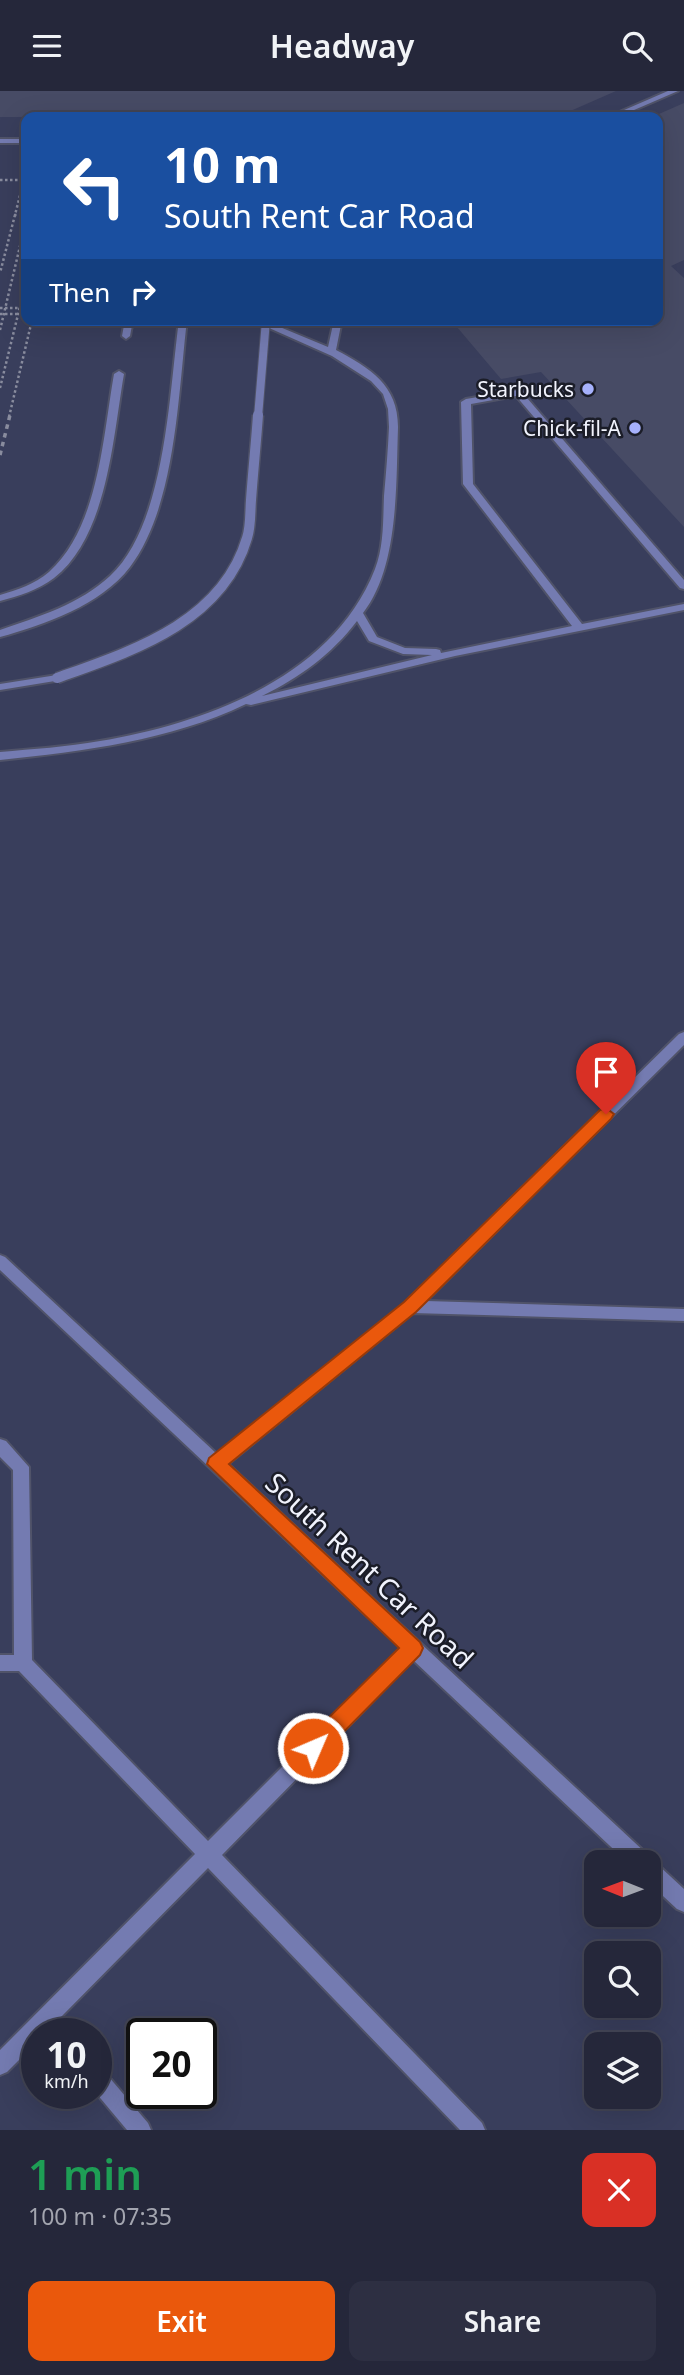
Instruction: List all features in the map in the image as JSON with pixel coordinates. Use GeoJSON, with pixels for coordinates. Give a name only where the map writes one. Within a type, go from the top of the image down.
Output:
{"type":"FeatureCollection","features":[{"type":"Feature","properties":{"kind":"lane"},"geometry":{"type":"LineString","coordinates":[[624,112],[674,91]]}},
{"type":"Feature","properties":{"kind":"lane"},"geometry":{"type":"LineString","coordinates":[[0,141],[21,141]]}},
{"type":"Feature","properties":{"kind":"lane"},"geometry":{"type":"LineString","coordinates":[[126,336],[128,326]]}},
{"type":"Feature","properties":{"kind":"lane"},"geometry":{"type":"LineString","coordinates":[[0,634],[49,616],[97,590],[125,567],[144,537],[157,501],[182,326]]}},
{"type":"Feature","properties":{"kind":"lane"},"geometry":{"type":"LineString","coordinates":[[0,687],[57,678],[152,643],[175,629],[216,594],[239,565],[248,536],[266,326]]}},
{"type":"Feature","properties":{"kind":"lane"},"geometry":{"type":"LineString","coordinates":[[237,705],[338,641],[358,614],[380,569],[387,536],[393,406],[378,381],[331,351],[270,326]]}},
{"type":"Feature","properties":{"kind":"lane"},"geometry":{"type":"LineString","coordinates":[[331,351],[337,326]]}},
{"type":"Feature","properties":{"kind":"lane"},"geometry":{"type":"LineString","coordinates":[[0,598],[22,592],[54,573],[78,545],[92,512],[119,374]]}},
{"type":"Feature","properties":{"kind":"lane"},"geometry":{"type":"LineString","coordinates":[[579,628],[468,484],[466,402],[518,393],[684,586]]}},
{"type":"Feature","properties":{"kind":"lane"},"geometry":{"type":"LineString","coordinates":[[0,756],[113,743],[174,728],[237,705],[455,653],[684,607]]}},
{"type":"Feature","properties":{"kind":"lane"},"geometry":{"type":"LineString","coordinates":[[358,614],[373,639],[403,651],[455,653]]}},
{"type":"Feature","properties":{"kind":"lane"},"geometry":{"type":"LineString","coordinates":[[216,1464],[410,1307],[684,1037]]}},
{"type":"Feature","properties":{"kind":"lane","name":"South Rent Car Road"},"geometry":{"type":"LineString","coordinates":[[0,1261],[628,1850]]}},
{"type":"Feature","properties":{"kind":"lane"},"geometry":{"type":"LineString","coordinates":[[410,1307],[684,1315]]}},
{"type":"Feature","properties":{"kind":"lane"},"geometry":{"type":"LineString","coordinates":[[0,1446],[21,1468],[23,1663],[475,2130]]}},
{"type":"Feature","properties":{"kind":"lane"},"geometry":{"type":"LineString","coordinates":[[60,2018],[208,1855],[413,1648]]}},
{"type":"Feature","properties":{"kind":"lane"},"geometry":{"type":"LineString","coordinates":[[0,1663],[23,1663]]}},
{"type":"Feature","properties":{"kind":"lane"},"geometry":{"type":"LineString","coordinates":[[662,1882],[684,1902]]}},
{"type":"Feature","properties":{"kind":"lane"},"geometry":{"type":"LineString","coordinates":[[0,2065],[21,2050]]}},
{"type":"Feature","properties":{"kind":"lane"},"geometry":{"type":"LineString","coordinates":[[112,2096],[141,2130]]}},
{"type":"Feature","properties":{"kind":"path"},"geometry":{"type":"LineString","coordinates":[[0,180],[21,180]]}},
{"type":"Feature","properties":{"kind":"path"},"geometry":{"type":"LineString","coordinates":[[0,273],[21,188]]}},
{"type":"Feature","properties":{"kind":"path"},"geometry":{"type":"LineString","coordinates":[[14,215],[21,215]]}},
{"type":"Feature","properties":{"kind":"path"},"geometry":{"type":"LineString","coordinates":[[0,330],[21,242]]}},
{"type":"Feature","properties":{"kind":"path"},"geometry":{"type":"LineString","coordinates":[[0,388],[21,304]]}},
{"type":"Feature","properties":{"kind":"path"},"geometry":{"type":"LineString","coordinates":[[0,308],[20,308]]}},
{"type":"Feature","properties":{"kind":"path"},"geometry":{"type":"LineString","coordinates":[[2,314],[18,314]]}},
{"type":"Feature","properties":{"kind":"path"},"geometry":{"type":"LineString","coordinates":[[0,455],[31,326]]}},
{"type":"Feature","properties":{"kind":"shaded area"},"geometry":{"type":"Polygon","coordinates":[[[0,91],[684,91],[684,2130],[0,2130],[0,91]]]}},
{"type":"Feature","properties":{"kind":"building"},"geometry":{"type":"Polygon","coordinates":[[[0,91],[616,91],[568,112],[21,112],[21,117],[0,117],[0,91]]]}},
{"type":"Feature","properties":{"kind":"building"},"geometry":{"type":"Polygon","coordinates":[[[684,103],[684,260],[671,266],[684,278],[684,527],[541,372],[501,379],[456,326],[663,326],[663,112],[684,103]]]}},
{"type":"Feature","properties":{"kind":"place","name":"Starbucks"},"geometry":{"type":"Point","coordinates":[588,389]}},
{"type":"Feature","properties":{"kind":"place","name":"Chick-fil-A"},"geometry":{"type":"Point","coordinates":[635,428]}},
{"type":"Feature","properties":{"kind":"route"},"geometry":{"type":"LineString","coordinates":[[313,1748],[413,1648],[216,1464],[410,1307],[606,1114]]}}]}
